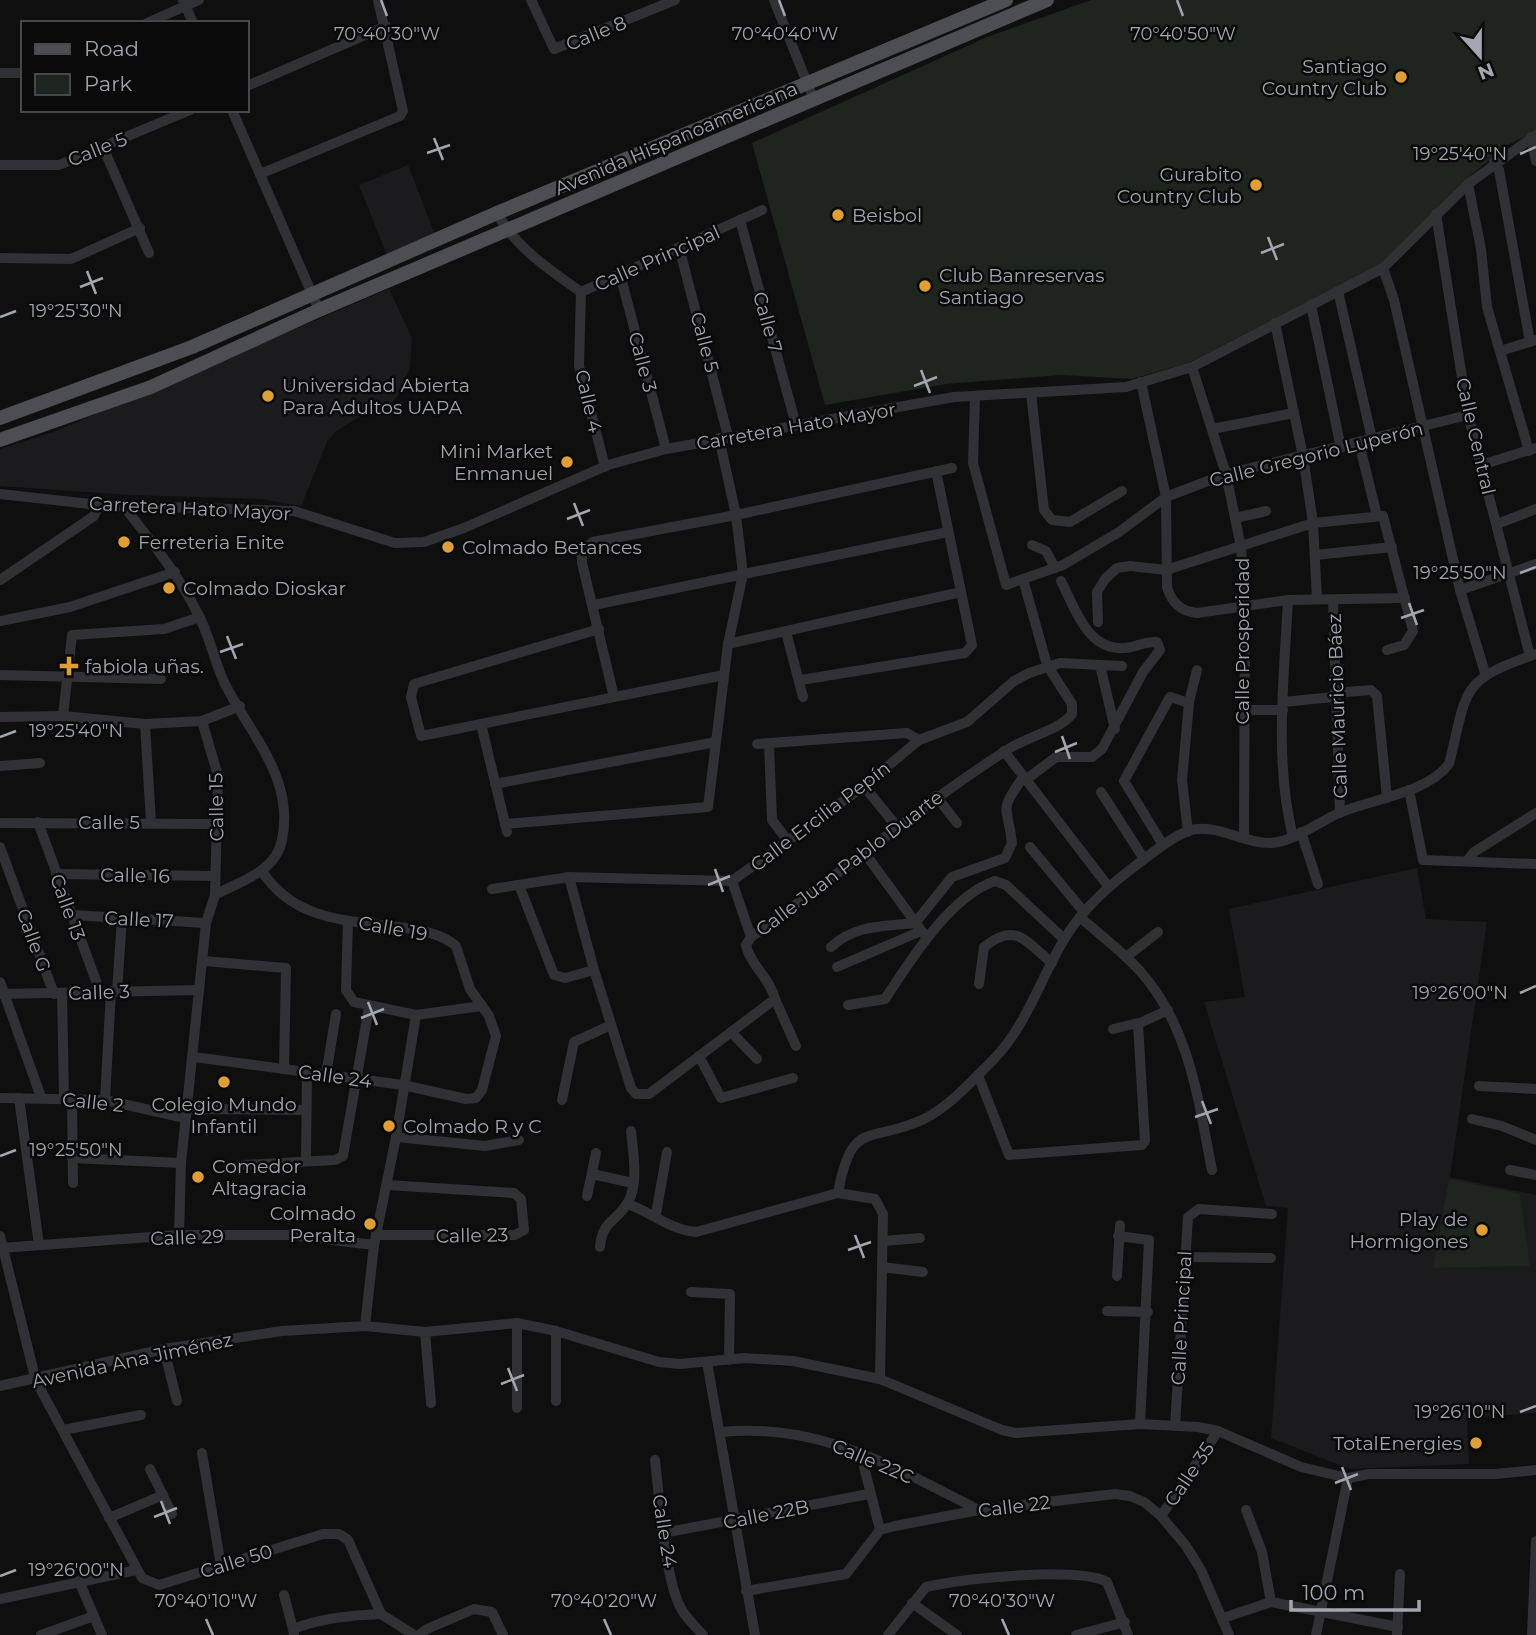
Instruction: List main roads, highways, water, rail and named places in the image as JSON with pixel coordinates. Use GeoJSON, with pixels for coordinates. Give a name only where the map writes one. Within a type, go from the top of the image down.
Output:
{"type":"FeatureCollection","features":[{"type":"Feature","properties":{"kind":"main road","name":"Avenida Hispanoamericana"},"geometry":{"type":"LineString","coordinates":[[0,418],[192,347],[497,213],[1006,0]]}},
{"type":"Feature","properties":{"kind":"main road","name":"Avenida Hispanoamericana"},"geometry":{"type":"LineString","coordinates":[[0,440],[151,387],[319,310],[1047,0]]}},
{"type":"Feature","properties":{"kind":"place","name":"Santiago Country Club"},"geometry":{"type":"Point","coordinates":[1401,77]}},
{"type":"Feature","properties":{"kind":"place","name":"Gurabito Country Club"},"geometry":{"type":"Point","coordinates":[1256,185]}},
{"type":"Feature","properties":{"kind":"place","name":"Beisbol"},"geometry":{"type":"Point","coordinates":[838,215]}},
{"type":"Feature","properties":{"kind":"place","name":"Club Banreservas Santiago"},"geometry":{"type":"Point","coordinates":[925,286]}},
{"type":"Feature","properties":{"kind":"place","name":"Universidad Abierta Para Adultos UAPA"},"geometry":{"type":"Point","coordinates":[268,396]}},
{"type":"Feature","properties":{"kind":"place","name":"Mini Market Enmanuel"},"geometry":{"type":"Point","coordinates":[567,462]}},
{"type":"Feature","properties":{"kind":"place","name":"Ferreteria Enite"},"geometry":{"type":"Point","coordinates":[124,542]}},
{"type":"Feature","properties":{"kind":"place","name":"Colmado Betances"},"geometry":{"type":"Point","coordinates":[448,547]}},
{"type":"Feature","properties":{"kind":"place","name":"Colmado Dioskar"},"geometry":{"type":"Point","coordinates":[169,588]}},
{"type":"Feature","properties":{"kind":"place","name":"fabiola uñas."},"geometry":{"type":"Point","coordinates":[69,666]}},
{"type":"Feature","properties":{"kind":"place","name":"Colegio Mundo Infantil"},"geometry":{"type":"Point","coordinates":[224,1082]}},
{"type":"Feature","properties":{"kind":"place","name":"Colmado R y C"},"geometry":{"type":"Point","coordinates":[389,1126]}},
{"type":"Feature","properties":{"kind":"place","name":"Comedor Altagracia"},"geometry":{"type":"Point","coordinates":[198,1177]}},
{"type":"Feature","properties":{"kind":"place","name":"Colmado Peralta"},"geometry":{"type":"Point","coordinates":[370,1224]}},
{"type":"Feature","properties":{"kind":"place","name":"Play de Hormigones"},"geometry":{"type":"Point","coordinates":[1482,1230]}},
{"type":"Feature","properties":{"kind":"place","name":"TotalEnergies"},"geometry":{"type":"Point","coordinates":[1476,1443]}}]}
